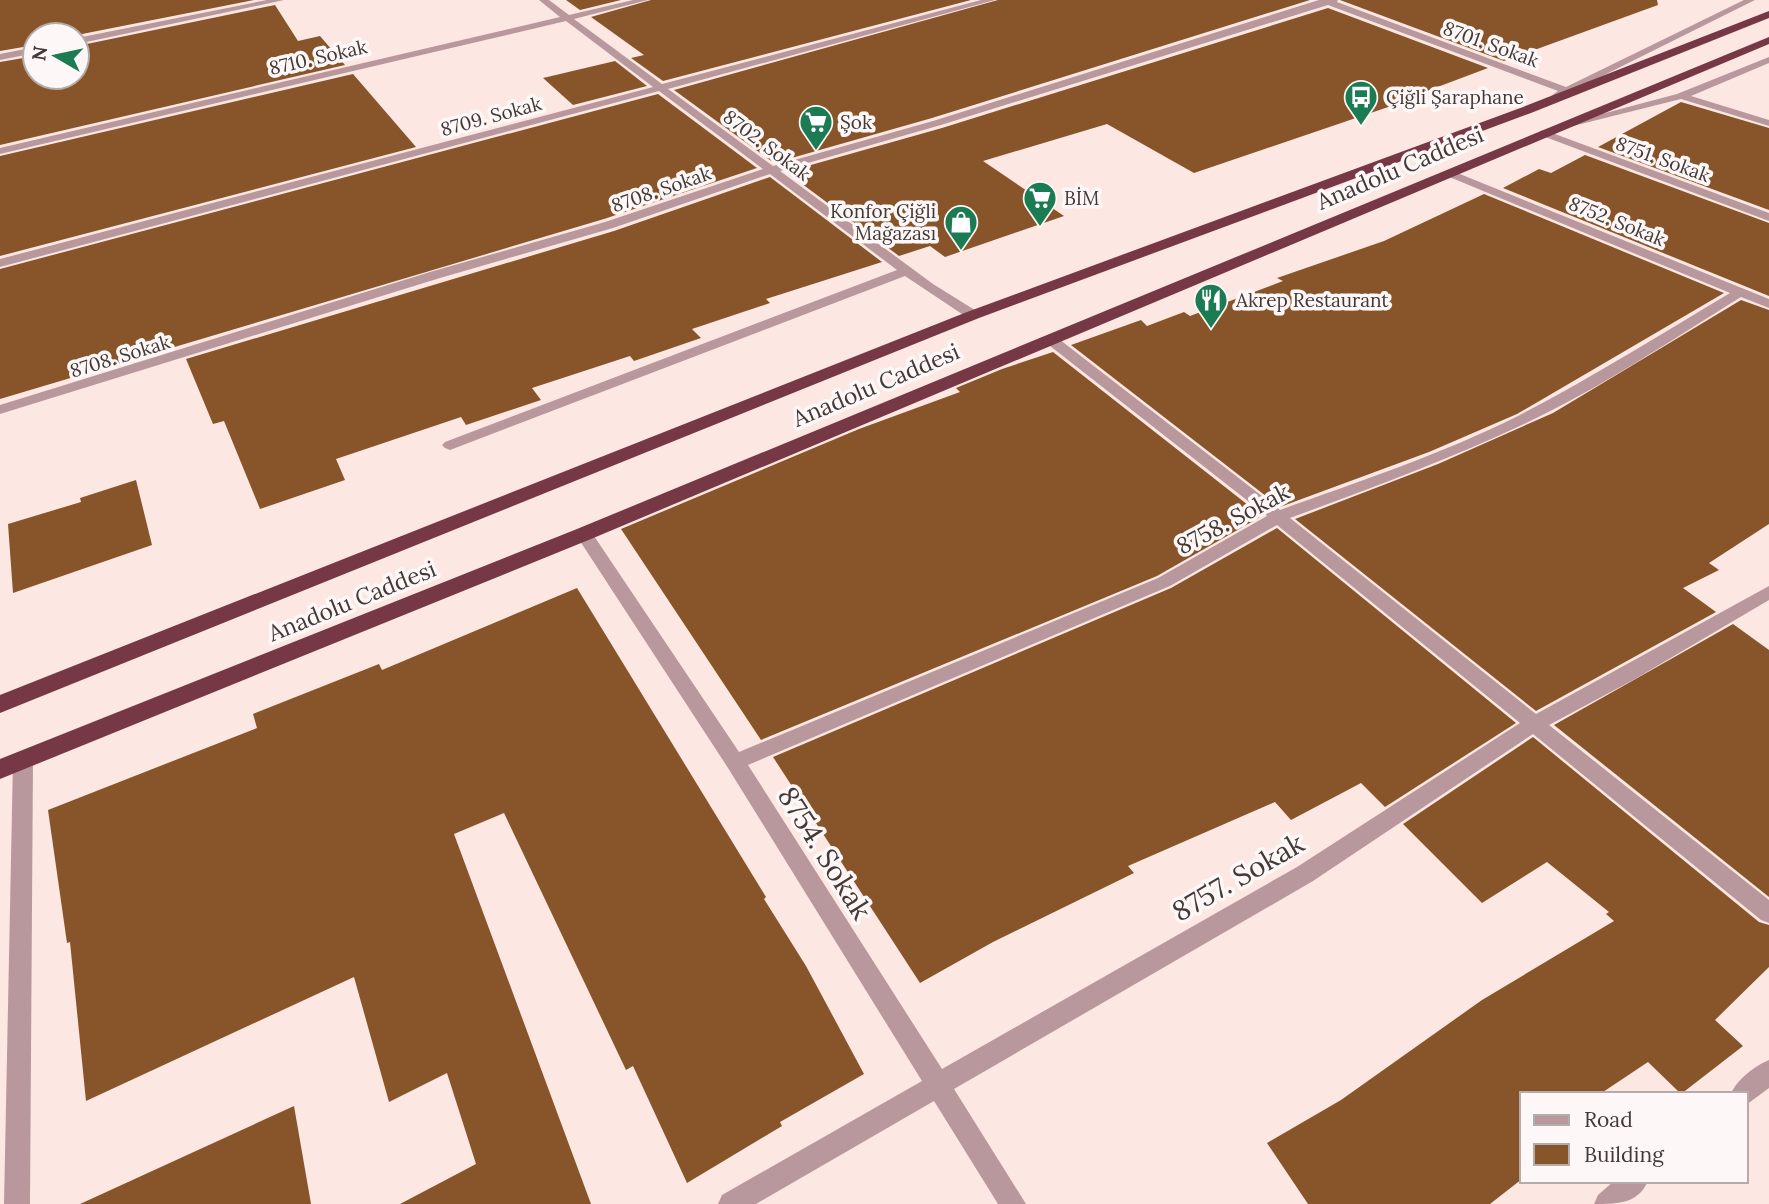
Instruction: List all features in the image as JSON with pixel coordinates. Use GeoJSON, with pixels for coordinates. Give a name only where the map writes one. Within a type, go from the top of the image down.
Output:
{"type":"FeatureCollection","features":[{"type":"Feature","properties":{"kind":"highway","name":"Anadolu Caddesi"},"geometry":{"type":"LineString","coordinates":[[0,704],[973,314],[1527,110],[1769,14]]}},
{"type":"Feature","properties":{"kind":"highway","name":"Anadolu Caddesi"},"geometry":{"type":"LineString","coordinates":[[0,769],[584,534],[1769,40]]}},
{"type":"Feature","properties":{"kind":"street"},"geometry":{"type":"LineString","coordinates":[[91,38],[280,0]]}},
{"type":"Feature","properties":{"kind":"street","name":"8702. Sokak"},"geometry":{"type":"LineString","coordinates":[[543,0],[907,271],[973,314]]}},
{"type":"Feature","properties":{"kind":"street","name":"8710. Sokak"},"geometry":{"type":"LineString","coordinates":[[0,150],[565,16],[644,0]]}},
{"type":"Feature","properties":{"kind":"street","name":"8709. Sokak"},"geometry":{"type":"LineString","coordinates":[[0,263],[991,0]]}},
{"type":"Feature","properties":{"kind":"street"},"geometry":{"type":"LineString","coordinates":[[1527,110],[1751,0]]}},
{"type":"Feature","properties":{"kind":"street","name":"8701. Sokak"},"geometry":{"type":"LineString","coordinates":[[1328,1],[1567,91]]}},
{"type":"Feature","properties":{"kind":"street","name":"8708. Sokak"},"geometry":{"type":"LineString","coordinates":[[0,410],[435,275],[609,225],[771,170],[937,123],[1328,1]]}},
{"type":"Feature","properties":{"kind":"street"},"geometry":{"type":"LineString","coordinates":[[0,57],[21,53]]}},
{"type":"Feature","properties":{"kind":"street"},"geometry":{"type":"LineString","coordinates":[[1565,125],[1681,96],[1767,63]]}},
{"type":"Feature","properties":{"kind":"street"},"geometry":{"type":"LineString","coordinates":[[1681,96],[1769,123]]}},
{"type":"Feature","properties":{"kind":"street","name":"8751. Sokak"},"geometry":{"type":"LineString","coordinates":[[1544,133],[1769,217]]}},
{"type":"Feature","properties":{"kind":"street","name":"8752. Sokak"},"geometry":{"type":"LineString","coordinates":[[1451,174],[1769,304]]}},
{"type":"Feature","properties":{"kind":"street"},"geometry":{"type":"LineString","coordinates":[[450,445],[907,271]]}},
{"type":"Feature","properties":{"kind":"street","name":"8758. Sokak"},"geometry":{"type":"LineString","coordinates":[[735,762],[1164,582],[1278,517],[1418,465],[1521,420],[1621,365],[1740,292]]}},
{"type":"Feature","properties":{"kind":"street"},"geometry":{"type":"LineString","coordinates":[[1050,339],[1278,517],[1769,913]]}},
{"type":"Feature","properties":{"kind":"street","name":"8754. Sokak"},"geometry":{"type":"LineString","coordinates":[[584,534],[735,762],[1013,1204]]}},
{"type":"Feature","properties":{"kind":"street","name":"8757. Sokak"},"geometry":{"type":"LineString","coordinates":[[731,1204],[1305,874],[1535,723],[1628,674],[1769,592]]}},
{"type":"Feature","properties":{"kind":"street"},"geometry":{"type":"LineString","coordinates":[[17,1204],[23,760]]}},
{"type":"Feature","properties":{"kind":"street"},"geometry":{"type":"LineString","coordinates":[[1745,1092],[1769,1072]]}},
{"type":"Feature","properties":{"kind":"street"},"geometry":{"type":"LineString","coordinates":[[1607,1204],[1633,1183]]}},
{"type":"Feature","properties":{"kind":"building"},"geometry":{"type":"Polygon","coordinates":[[[0,0],[254,0],[91,32],[91,21],[21,21],[21,47],[0,51],[0,0]]]}},
{"type":"Feature","properties":{"kind":"building"},"geometry":{"type":"Polygon","coordinates":[[[566,0],[621,0],[580,10],[566,0]]]}},
{"type":"Feature","properties":{"kind":"building"},"geometry":{"type":"Polygon","coordinates":[[[651,0],[971,0],[663,81],[631,58],[644,55],[591,17],[651,0]]]}},
{"type":"Feature","properties":{"kind":"building"},"geometry":{"type":"Polygon","coordinates":[[[998,0],[1310,0],[932,118],[774,163],[674,90],[998,0]]]}},
{"type":"Feature","properties":{"kind":"building"},"geometry":{"type":"Polygon","coordinates":[[[1340,0],[1657,0],[1658,5],[1504,61],[1340,0]]]}},
{"type":"Feature","properties":{"kind":"building"},"geometry":{"type":"Polygon","coordinates":[[[275,5],[298,41],[320,36],[345,65],[0,145],[0,62],[21,58],[21,91],[91,91],[91,43],[275,5]]]}},
{"type":"Feature","properties":{"kind":"building"},"geometry":{"type":"Polygon","coordinates":[[[1328,8],[1488,68],[1395,103],[1397,104],[1194,173],[1107,124],[983,161],[1064,216],[945,257],[930,246],[899,256],[786,172],[942,128],[1328,8]]]}},
{"type":"Feature","properties":{"kind":"building"},"geometry":{"type":"Polygon","coordinates":[[[615,61],[647,86],[573,105],[543,78],[615,61]]]}},
{"type":"Feature","properties":{"kind":"building"},"geometry":{"type":"Polygon","coordinates":[[[353,74],[416,147],[0,256],[0,156],[353,74]]]}},
{"type":"Feature","properties":{"kind":"building"},"geometry":{"type":"Polygon","coordinates":[[[658,94],[757,168],[604,219],[0,399],[0,269],[658,94]]]}},
{"type":"Feature","properties":{"kind":"building"},"geometry":{"type":"Polygon","coordinates":[[[1681,102],[1769,128],[1769,210],[1598,147],[1681,102]]]}},
{"type":"Feature","properties":{"kind":"building"},"geometry":{"type":"Polygon","coordinates":[[[1585,155],[1769,223],[1769,296],[1503,188],[1539,169],[1551,173],[1585,155]]]}},
{"type":"Feature","properties":{"kind":"building"},"geometry":{"type":"Polygon","coordinates":[[[770,177],[882,262],[766,299],[770,303],[692,329],[701,338],[634,361],[630,356],[532,388],[541,400],[466,425],[461,417],[336,459],[345,480],[260,509],[224,421],[213,424],[186,359],[614,231],[770,177]]]}},
{"type":"Feature","properties":{"kind":"building"},"geometry":{"type":"Polygon","coordinates":[[[1484,194],[1724,293],[1517,414],[1429,452],[1280,507],[1071,345],[1141,320],[1147,326],[1184,312],[1190,316],[1283,281],[1277,278],[1384,241],[1484,194]]]}},
{"type":"Feature","properties":{"kind":"building"},"geometry":{"type":"Polygon","coordinates":[[[1741,300],[1769,310],[1769,524],[1709,563],[1719,570],[1683,588],[1716,612],[1536,711],[1295,519],[1438,464],[1553,413],[1741,300]]]}},
{"type":"Feature","properties":{"kind":"building"},"geometry":{"type":"Polygon","coordinates":[[[1053,352],[1262,516],[1157,576],[761,740],[621,529],[859,429],[960,392],[956,388],[1002,369],[1053,352]]]}},
{"type":"Feature","properties":{"kind":"building"},"geometry":{"type":"Polygon","coordinates":[[[136,480],[152,545],[13,593],[8,524],[81,502],[80,498],[136,480]]]}},
{"type":"Feature","properties":{"kind":"building"},"geometry":{"type":"Polygon","coordinates":[[[1277,528],[1516,723],[1385,807],[1361,783],[1291,820],[1275,802],[1128,866],[1134,873],[993,942],[920,983],[773,757],[1171,588],[1277,528]]]}},
{"type":"Feature","properties":{"kind":"building"},"geometry":{"type":"Polygon","coordinates":[[[577,588],[766,897],[764,899],[806,966],[864,1074],[780,1122],[782,1126],[687,1183],[633,1066],[626,1070],[504,813],[454,834],[591,1204],[400,1204],[476,1164],[447,1073],[389,1102],[354,977],[86,1101],[70,942],[67,943],[48,810],[257,728],[253,714],[379,664],[382,670],[577,588]]]}},
{"type":"Feature","properties":{"kind":"building"},"geometry":{"type":"Polygon","coordinates":[[[1733,624],[1769,650],[1769,897],[1554,725],[1733,624]]]}},
{"type":"Feature","properties":{"kind":"building"},"geometry":{"type":"Polygon","coordinates":[[[1533,737],[1759,922],[1769,925],[1769,967],[1715,1020],[1743,1046],[1684,1092],[1679,1092],[1648,1062],[1603,1092],[1520,1092],[1520,1181],[1490,1204],[1308,1204],[1267,1143],[1341,1100],[1482,1000],[1614,921],[1606,914],[1609,912],[1547,862],[1482,903],[1403,824],[1533,737]]]}},
{"type":"Feature","properties":{"kind":"building"},"geometry":{"type":"Polygon","coordinates":[[[294,1106],[311,1204],[80,1204],[294,1106]]]}},
{"type":"Feature","properties":{"kind":"place","name":"Çiğli Şaraphane"},"geometry":{"type":"Point","coordinates":[1361,127]}},
{"type":"Feature","properties":{"kind":"place","name":"Şok"},"geometry":{"type":"Point","coordinates":[816,152]}},
{"type":"Feature","properties":{"kind":"place","name":"BİM"},"geometry":{"type":"Point","coordinates":[1040,228]}},
{"type":"Feature","properties":{"kind":"place","name":"Konfor Çiğli Mağazası"},"geometry":{"type":"Point","coordinates":[961,252]}},
{"type":"Feature","properties":{"kind":"place","name":"Akrep Restaurant"},"geometry":{"type":"Point","coordinates":[1211,330]}}]}
